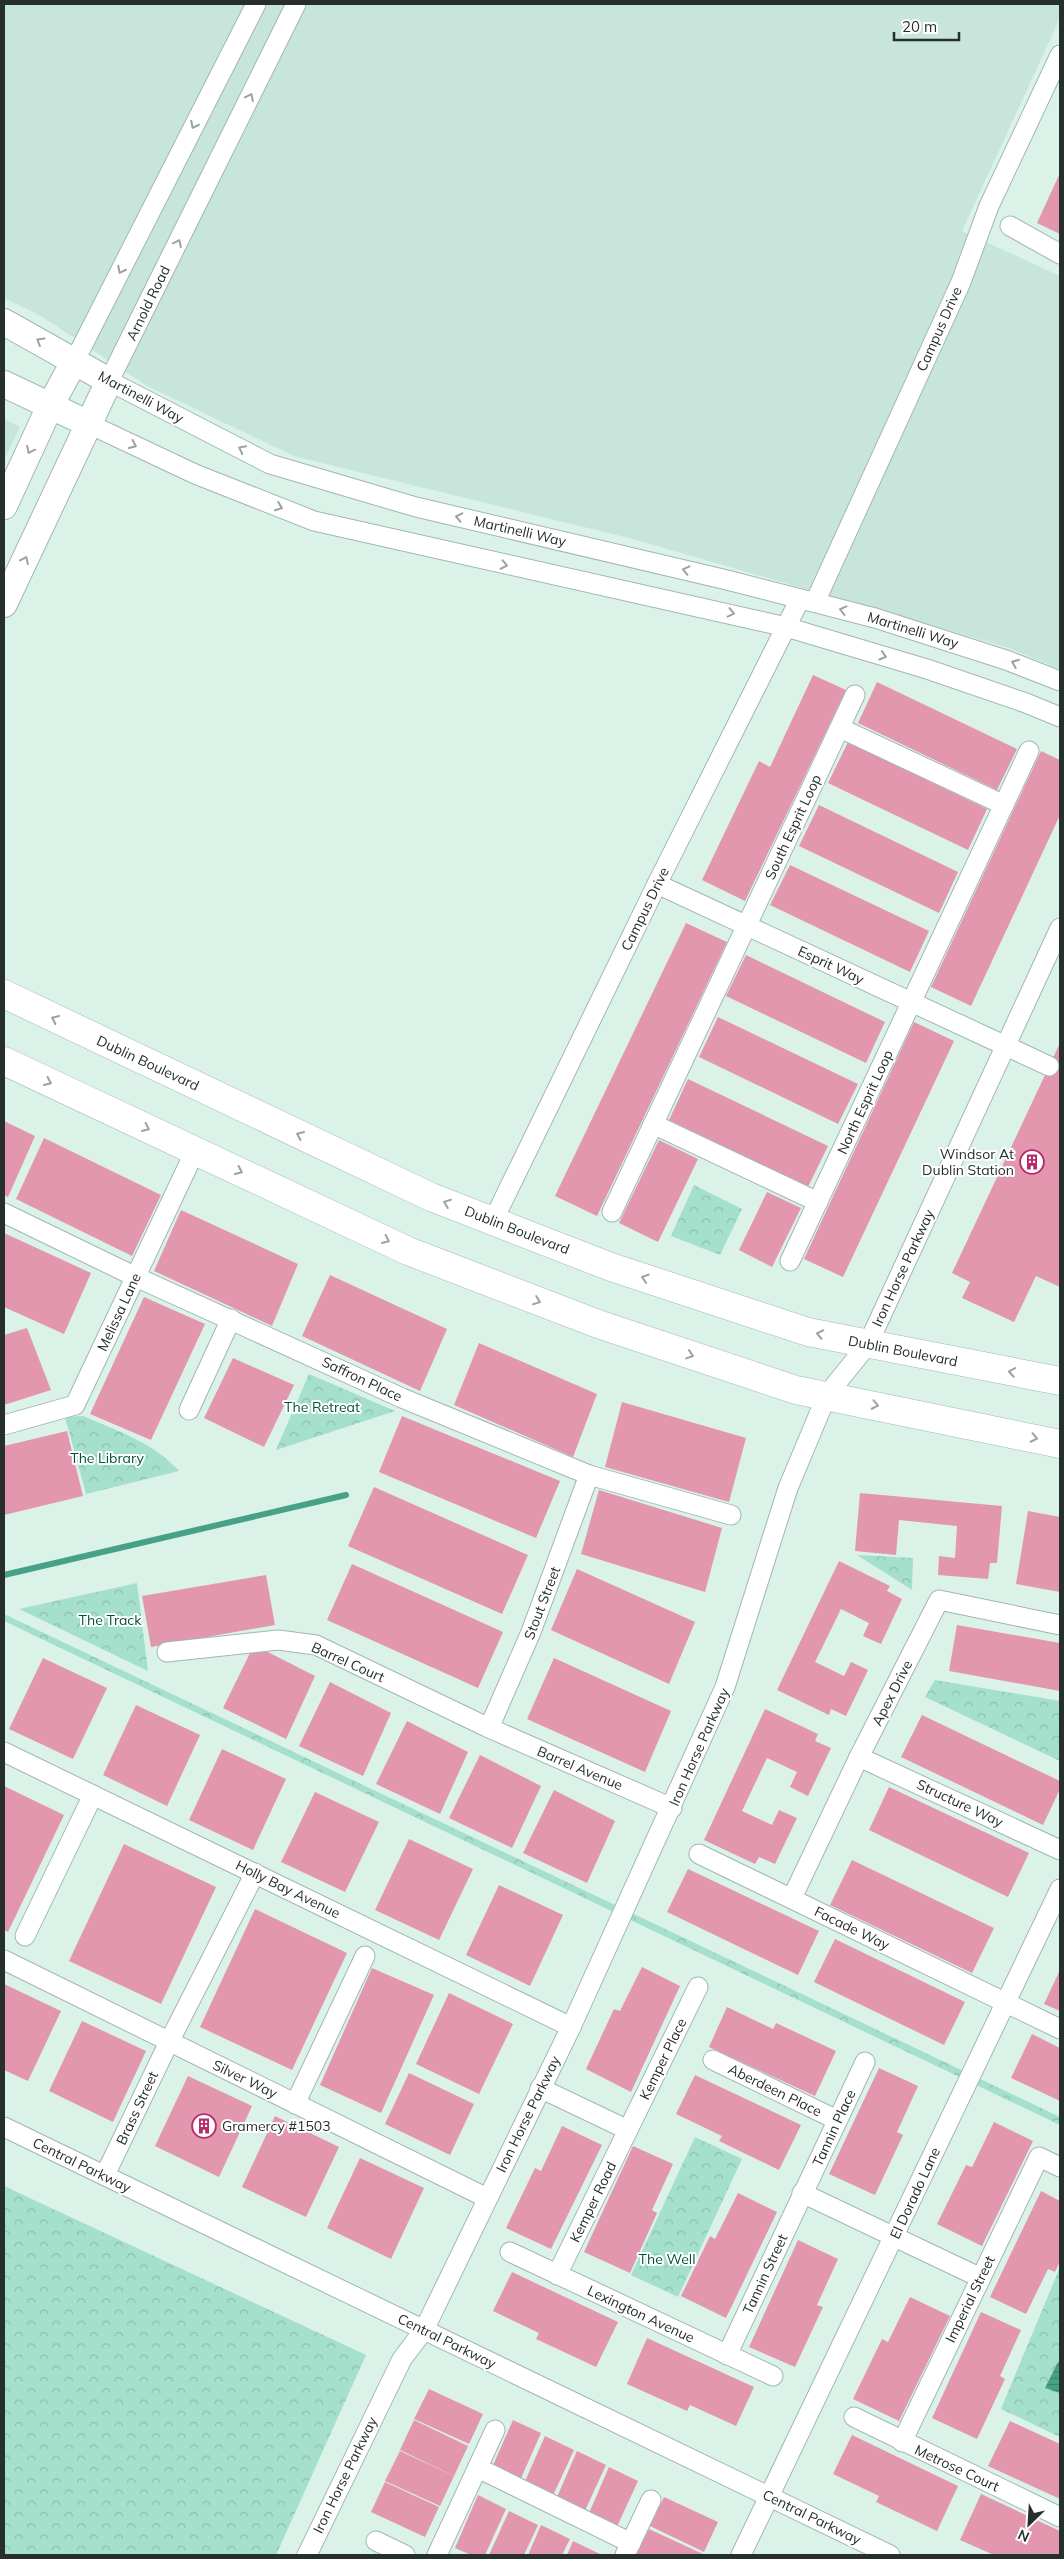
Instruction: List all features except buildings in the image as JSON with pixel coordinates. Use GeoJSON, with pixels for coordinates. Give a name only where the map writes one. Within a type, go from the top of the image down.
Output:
{"type":"FeatureCollection","features":[{"type":"Feature","properties":{"kind":"main road","name":"Dublin Boulevard"},"geometry":{"type":"LineString","coordinates":[[4,994],[432,1197],[620,1270],[808,1332],[1060,1381]]}},
{"type":"Feature","properties":{"kind":"main road"},"geometry":{"type":"LineString","coordinates":[[4,1061],[408,1251],[589,1321],[784,1386],[1060,1444]]}},
{"type":"Feature","properties":{"kind":"street"},"geometry":{"type":"LineString","coordinates":[[4,506],[50,406],[256,4]]}},
{"type":"Feature","properties":{"kind":"street","name":"Arnold Road"},"geometry":{"type":"LineString","coordinates":[[4,604],[88,424],[296,4]]}},
{"type":"Feature","properties":{"kind":"street","name":"Campus Drive"},"geometry":{"type":"LineString","coordinates":[[493,1221],[657,884],[786,627],[808,601],[961,282],[989,206],[1060,55]]}},
{"type":"Feature","properties":{"kind":"street"},"geometry":{"type":"LineString","coordinates":[[1010,226],[1060,254]]}},
{"type":"Feature","properties":{"kind":"street","name":"Martinelli Way"},"geometry":{"type":"LineString","coordinates":[[4,322],[109,381],[270,464],[416,507],[875,618],[1006,660],[1060,681]]}},
{"type":"Feature","properties":{"kind":"street"},"geometry":{"type":"LineString","coordinates":[[4,384],[194,474],[314,521],[786,627],[972,684],[1060,717]]}},
{"type":"Feature","properties":{"kind":"street"},"geometry":{"type":"LineString","coordinates":[[972,684],[1060,724]]}},
{"type":"Feature","properties":{"kind":"street","name":"South Esprit Loop"},"geometry":{"type":"LineString","coordinates":[[747,926],[855,695]]}},
{"type":"Feature","properties":{"kind":"street"},"geometry":{"type":"LineString","coordinates":[[840,728],[1004,805]]}},
{"type":"Feature","properties":{"kind":"street"},"geometry":{"type":"LineString","coordinates":[[911,1002],[1029,751]]}},
{"type":"Feature","properties":{"kind":"street","name":"Esprit Way"},"geometry":{"type":"LineString","coordinates":[[657,884],[1049,1066]]}},
{"type":"Feature","properties":{"kind":"street"},"geometry":{"type":"LineString","coordinates":[[612,1212],[747,926]]}},
{"type":"Feature","properties":{"kind":"street","name":"Iron Horse Parkway"},"geometry":{"type":"LineString","coordinates":[[307,2555],[402,2359],[424,2330],[540,2088],[572,2027],[725,1687],[788,1488],[827,1395],[868,1344],[1060,928]]}},
{"type":"Feature","properties":{"kind":"street","name":"North Esprit Loop"},"geometry":{"type":"LineString","coordinates":[[790,1261],[911,1002]]}},
{"type":"Feature","properties":{"kind":"street"},"geometry":{"type":"LineString","coordinates":[[653,1124],[818,1202]]}},
{"type":"Feature","properties":{"kind":"street","name":"Melissa Lane"},"geometry":{"type":"LineString","coordinates":[[4,1425],[75,1405],[195,1151]]}},
{"type":"Feature","properties":{"kind":"street","name":"Saffron Place"},"geometry":{"type":"LineString","coordinates":[[4,1213],[136,1277],[402,1398],[589,1475],[731,1516]]}},
{"type":"Feature","properties":{"kind":"street"},"geometry":{"type":"LineString","coordinates":[[189,1410],[230,1319]]}},
{"type":"Feature","properties":{"kind":"street","name":"Stout Street"},"geometry":{"type":"LineString","coordinates":[[489,1728],[531,1632],[589,1475]]}},
{"type":"Feature","properties":{"kind":"street","name":"Apex Drive"},"geometry":{"type":"LineString","coordinates":[[792,1898],[859,1757],[939,1600],[1060,1625]]}},
{"type":"Feature","properties":{"kind":"street","name":"Barrel Court"},"geometry":{"type":"LineString","coordinates":[[167,1652],[278,1640],[316,1645],[489,1728]]}},
{"type":"Feature","properties":{"kind":"street","name":"Barrel Avenue"},"geometry":{"type":"LineString","coordinates":[[489,1728],[672,1808]]}},
{"type":"Feature","properties":{"kind":"street","name":"Holly Bay Avenue"},"geometry":{"type":"LineString","coordinates":[[4,1752],[572,2027]]}},
{"type":"Feature","properties":{"kind":"street","name":"Structure Way"},"geometry":{"type":"LineString","coordinates":[[859,1757],[1060,1850]]}},
{"type":"Feature","properties":{"kind":"street"},"geometry":{"type":"LineString","coordinates":[[25,1936],[93,1795]]}},
{"type":"Feature","properties":{"kind":"street","name":"Facade Way"},"geometry":{"type":"LineString","coordinates":[[699,1854],[1060,2028]]}},
{"type":"Feature","properties":{"kind":"street","name":"Brass Street"},"geometry":{"type":"LineString","coordinates":[[105,2175],[169,2042],[255,1873]]}},
{"type":"Feature","properties":{"kind":"street","name":"El Dorado Lane"},"geometry":{"type":"LineString","coordinates":[[741,2555],[1060,1889]]}},
{"type":"Feature","properties":{"kind":"street"},"geometry":{"type":"LineString","coordinates":[[295,2104],[364,1956]]}},
{"type":"Feature","properties":{"kind":"street","name":"Silver Way"},"geometry":{"type":"LineString","coordinates":[[4,1960],[487,2198]]}},
{"type":"Feature","properties":{"kind":"street","name":"Kemper Place"},"geometry":{"type":"LineString","coordinates":[[628,2130],[698,1987]]}},
{"type":"Feature","properties":{"kind":"street","name":"Aberdeen Place"},"geometry":{"type":"LineString","coordinates":[[713,2060],[837,2120]]}},
{"type":"Feature","properties":{"kind":"street","name":"Tannin Place"},"geometry":{"type":"LineString","coordinates":[[802,2193],[865,2062]]}},
{"type":"Feature","properties":{"kind":"street"},"geometry":{"type":"LineString","coordinates":[[540,2088],[628,2130]]}},
{"type":"Feature","properties":{"kind":"street","name":"Central Parkway"},"geometry":{"type":"LineString","coordinates":[[4,2127],[890,2555]]}},
{"type":"Feature","properties":{"kind":"street","name":"Kemper Road"},"geometry":{"type":"LineString","coordinates":[[557,2275],[628,2130]]}},
{"type":"Feature","properties":{"kind":"street","name":"Imperial Street"},"geometry":{"type":"LineString","coordinates":[[902,2442],[1039,2157],[1060,2167]]}},
{"type":"Feature","properties":{"kind":"street"},"geometry":{"type":"LineString","coordinates":[[802,2193],[980,2278]]}},
{"type":"Feature","properties":{"kind":"street","name":"Tannin Street"},"geometry":{"type":"LineString","coordinates":[[727,2355],[802,2193]]}},
{"type":"Feature","properties":{"kind":"street","name":"Lexington Avenue"},"geometry":{"type":"LineString","coordinates":[[510,2252],[773,2376]]}},
{"type":"Feature","properties":{"kind":"street","name":"Metrose Court"},"geometry":{"type":"LineString","coordinates":[[854,2417],[902,2442],[1060,2517]]}},
{"type":"Feature","properties":{"kind":"street"},"geometry":{"type":"LineString","coordinates":[[437,2555],[495,2430]]}},
{"type":"Feature","properties":{"kind":"street"},"geometry":{"type":"LineString","coordinates":[[478,2468],[628,2549],[651,2500]]}},
{"type":"Feature","properties":{"kind":"street"},"geometry":{"type":"LineString","coordinates":[[376,2541],[405,2555]]}},
{"type":"Feature","properties":{"kind":"shaded area"},"geometry":{"type":"Polygon","coordinates":[[[4,4],[1060,4],[1060,18],[962,231],[1060,276],[1060,669],[1006,647],[633,539],[294,456],[147,386],[41,316],[4,298],[4,4]]]}},
{"type":"Feature","properties":{"kind":"shaded area"},"geometry":{"type":"Polygon","coordinates":[[[4,419],[20,427],[4,460],[4,419]]]}},
{"type":"Feature","properties":{"kind":"shaded area"},"geometry":{"type":"Polygon","coordinates":[[[1058,2362],[1060,2363],[1060,2393],[1045,2388],[1058,2362]]]}},
{"type":"Feature","properties":{"kind":"green space"},"geometry":{"type":"Polygon","coordinates":[[[694,1185],[742,1209],[720,1255],[671,1236],[694,1185]]]}},
{"type":"Feature","properties":{"kind":"green space","name":"The Retreat"},"geometry":{"type":"Polygon","coordinates":[[[309,1374],[395,1411],[276,1450],[309,1374]]]}},
{"type":"Feature","properties":{"kind":"green space","name":"The Library"},"geometry":{"type":"Polygon","coordinates":[[[83,1416],[147,1445],[179,1471],[86,1494],[65,1417],[83,1416]]]}},
{"type":"Feature","properties":{"kind":"green space"},"geometry":{"type":"Polygon","coordinates":[[[857,1555],[913,1558],[912,1590],[857,1555]]]}},
{"type":"Feature","properties":{"kind":"green space","name":"The Track"},"geometry":{"type":"Polygon","coordinates":[[[137,1583],[148,1671],[19,1609],[137,1583]]]}},
{"type":"Feature","properties":{"kind":"green space"},"geometry":{"type":"Polygon","coordinates":[[[4,1614],[1060,2117],[1060,2125],[4,1621],[4,1614]]]}},
{"type":"Feature","properties":{"kind":"green space"},"geometry":{"type":"Polygon","coordinates":[[[935,1680],[1060,1701],[1060,1761],[925,1697],[935,1680]]]}},
{"type":"Feature","properties":{"kind":"green space","name":"The Well"},"geometry":{"type":"Polygon","coordinates":[[[695,2137],[742,2159],[678,2297],[631,2275],[695,2137]]]}},
{"type":"Feature","properties":{"kind":"green space"},"geometry":{"type":"Polygon","coordinates":[[[4,2186],[366,2355],[276,2555],[4,2555],[4,2186]]]}},
{"type":"Feature","properties":{"kind":"green space"},"geometry":{"type":"Polygon","coordinates":[[[1060,2267],[1060,2437],[1001,2409],[1060,2267]]]}},
{"type":"Feature","properties":{"kind":"waterway"},"geometry":{"type":"LineString","coordinates":[[4,1575],[346,1495]]}},
{"type":"Feature","properties":{"kind":"place","name":"Windsor At Dublin Station"},"geometry":{"type":"Point","coordinates":[1032,1162]}},
{"type":"Feature","properties":{"kind":"place","name":"Gramercy #1503"},"geometry":{"type":"Point","coordinates":[204,2126]}}]}
